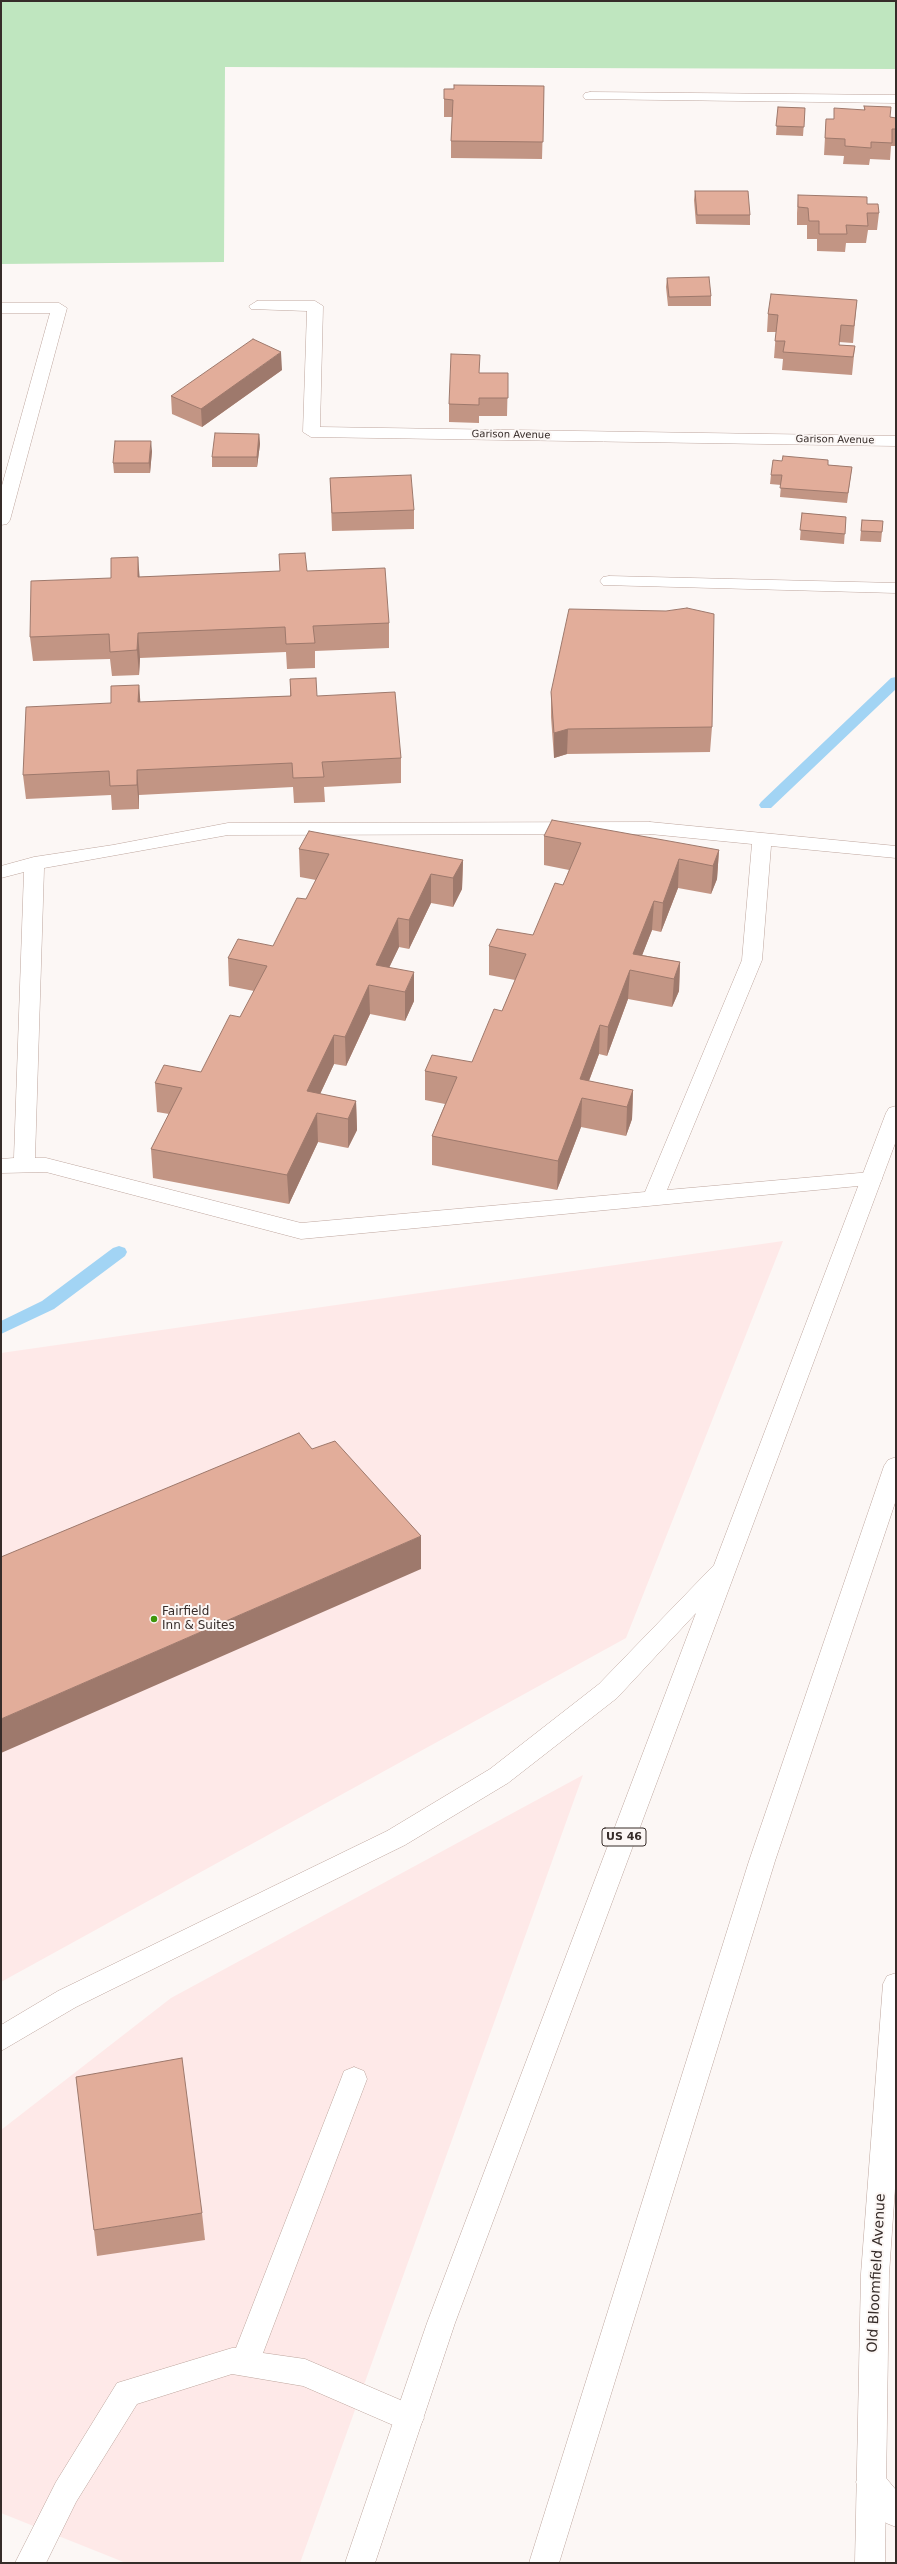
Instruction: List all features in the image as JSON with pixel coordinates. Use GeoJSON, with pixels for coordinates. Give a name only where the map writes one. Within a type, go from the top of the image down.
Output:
{"type":"FeatureCollection","features":[{"type":"Feature","properties":{"kind":"main road"},"geometry":{"type":"LineString","coordinates":[[590,96],[768,96],[896,99]]}},
{"type":"Feature","properties":{"kind":"main road","name":"Garison Avenue"},"geometry":{"type":"LineString","coordinates":[[257,306],[315,306],[311,432],[896,441]]}},
{"type":"Feature","properties":{"kind":"main road"},"geometry":{"type":"LineString","coordinates":[[1,308],[59,308],[1,520]]}},
{"type":"Feature","properties":{"kind":"main road"},"geometry":{"type":"LineString","coordinates":[[609,581],[896,588]]}},
{"type":"Feature","properties":{"kind":"main road"},"geometry":{"type":"LineString","coordinates":[[1,872],[34,863],[113,851],[228,829],[650,828],[896,852]]}},
{"type":"Feature","properties":{"kind":"main road"},"geometry":{"type":"LineString","coordinates":[[653,1199],[752,960],[762,839]]}},
{"type":"Feature","properties":{"kind":"main road"},"geometry":{"type":"LineString","coordinates":[[24,1165],[34,863]]}},
{"type":"Feature","properties":{"kind":"main road","name":"US 46"},"geometry":{"type":"LineString","coordinates":[[360,2563],[441,2323],[896,1113]]}},
{"type":"Feature","properties":{"kind":"main road"},"geometry":{"type":"LineString","coordinates":[[1,1166],[46,1165],[301,1231],[871,1179]]}},
{"type":"Feature","properties":{"kind":"main road"},"geometry":{"type":"LineString","coordinates":[[544,2563],[762,1861],[896,1466]]}},
{"type":"Feature","properties":{"kind":"main road"},"geometry":{"type":"LineString","coordinates":[[1,2039],[67,1999],[396,1838],[499,1776],[608,1691],[726,1567]]}},
{"type":"Feature","properties":{"kind":"main road","name":"Old Bloomfield Avenue"},"geometry":{"type":"LineString","coordinates":[[870,2563],[875,2274],[896,1984]]}},
{"type":"Feature","properties":{"kind":"main road"},"geometry":{"type":"LineString","coordinates":[[245,2363],[354,2079]]}},
{"type":"Feature","properties":{"kind":"main road"},"geometry":{"type":"LineString","coordinates":[[30,2563],[66,2492],[127,2393],[232,2361],[305,2373],[409,2418]]}},
{"type":"Feature","properties":{"kind":"main road"},"geometry":{"type":"LineString","coordinates":[[871,2482],[896,2513]]}},
{"type":"Feature","properties":{"kind":"shaded area"},"geometry":{"type":"Polygon","coordinates":[[[783,1241],[626,1638],[1,1982],[1,1353],[783,1241]]]}},
{"type":"Feature","properties":{"kind":"shaded area"},"geometry":{"type":"Polygon","coordinates":[[[583,1775],[300,2563],[126,2563],[1,2513],[1,2130],[171,1998],[583,1775]]]}},
{"type":"Feature","properties":{"kind":"green space"},"geometry":{"type":"Polygon","coordinates":[[[1,1],[896,1],[896,69],[225,67],[224,262],[1,264],[1,1]]]}},
{"type":"Feature","properties":{"kind":"building"},"geometry":{"type":"Polygon","coordinates":[[[454,85],[544,86],[543,142],[451,141],[453,100],[444,99],[444,89],[454,89],[454,85]]]}},
{"type":"Feature","properties":{"kind":"building"},"geometry":{"type":"Polygon","coordinates":[[[864,106],[891,107],[890,117],[896,118],[896,129],[892,129],[892,143],[871,142],[871,148],[845,146],[845,139],[825,138],[826,119],[834,119],[834,108],[865,110],[864,106]]]}},
{"type":"Feature","properties":{"kind":"building"},"geometry":{"type":"Polygon","coordinates":[[[778,107],[805,108],[804,127],[776,126],[778,107]]]}},
{"type":"Feature","properties":{"kind":"building"},"geometry":{"type":"Polygon","coordinates":[[[695,191],[748,191],[750,215],[697,215],[695,191]]]}},
{"type":"Feature","properties":{"kind":"building"},"geometry":{"type":"Polygon","coordinates":[[[798,195],[867,197],[867,204],[878,204],[879,213],[867,213],[868,226],[846,225],[847,234],[819,234],[819,221],[809,221],[808,208],[798,207],[798,195]]]}},
{"type":"Feature","properties":{"kind":"building"},"geometry":{"type":"Polygon","coordinates":[[[709,277],[711,296],[669,297],[667,278],[709,277]]]}},
{"type":"Feature","properties":{"kind":"building"},"geometry":{"type":"Polygon","coordinates":[[[771,294],[857,300],[854,326],[841,325],[839,345],[855,346],[853,357],[783,352],[785,341],[775,341],[778,315],[768,314],[771,294]]]}},
{"type":"Feature","properties":{"kind":"building"},"geometry":{"type":"Polygon","coordinates":[[[253,339],[281,352],[201,409],[171,396],[253,339]]]}},
{"type":"Feature","properties":{"kind":"building"},"geometry":{"type":"Polygon","coordinates":[[[451,354],[480,355],[479,373],[508,373],[508,398],[479,398],[479,405],[449,404],[451,354]]]}},
{"type":"Feature","properties":{"kind":"building"},"geometry":{"type":"Polygon","coordinates":[[[215,433],[259,434],[257,457],[212,457],[215,433]]]}},
{"type":"Feature","properties":{"kind":"building"},"geometry":{"type":"Polygon","coordinates":[[[115,441],[151,441],[149,463],[113,463],[115,441]]]}},
{"type":"Feature","properties":{"kind":"building"},"geometry":{"type":"Polygon","coordinates":[[[783,456],[828,460],[828,465],[852,467],[848,493],[780,488],[782,475],[771,475],[773,460],[782,461],[783,456]]]}},
{"type":"Feature","properties":{"kind":"building"},"geometry":{"type":"Polygon","coordinates":[[[411,475],[414,510],[332,513],[330,478],[411,475]]]}},
{"type":"Feature","properties":{"kind":"building"},"geometry":{"type":"Polygon","coordinates":[[[802,513],[846,517],[845,534],[800,530],[802,513]]]}},
{"type":"Feature","properties":{"kind":"building"},"geometry":{"type":"Polygon","coordinates":[[[862,520],[883,521],[882,532],[861,531],[862,520]]]}},
{"type":"Feature","properties":{"kind":"building"},"geometry":{"type":"Polygon","coordinates":[[[305,553],[307,571],[385,568],[389,623],[313,626],[315,643],[286,644],[285,627],[138,633],[137,650],[110,652],[109,634],[30,637],[31,581],[111,578],[111,558],[138,557],[138,577],[280,571],[279,554],[305,553]]]}},
{"type":"Feature","properties":{"kind":"building"},"geometry":{"type":"Polygon","coordinates":[[[687,608],[714,614],[712,727],[568,729],[554,733],[551,692],[569,609],[666,611],[687,608]]]}},
{"type":"Feature","properties":{"kind":"building"},"geometry":{"type":"Polygon","coordinates":[[[316,678],[317,696],[395,692],[401,758],[322,762],[324,777],[293,778],[292,763],[137,770],[137,785],[110,786],[109,771],[23,775],[26,707],[111,703],[111,686],[139,685],[138,702],[291,696],[290,679],[316,678]]]}},
{"type":"Feature","properties":{"kind":"building"},"geometry":{"type":"Polygon","coordinates":[[[552,820],[719,850],[713,866],[679,859],[663,903],[654,901],[633,954],[680,962],[674,979],[630,970],[608,1027],[600,1025],[580,1079],[633,1090],[627,1107],[582,1098],[558,1161],[432,1136],[457,1077],[425,1071],[432,1055],[472,1062],[494,1009],[502,1011],[526,954],[489,946],[497,929],[533,935],[555,883],[563,885],[581,843],[544,836],[552,820]]]}},
{"type":"Feature","properties":{"kind":"building"},"geometry":{"type":"Polygon","coordinates":[[[309,831],[463,860],[453,878],[431,874],[409,920],[398,918],[376,965],[414,972],[405,992],[369,985],[345,1037],[334,1035],[307,1091],[356,1101],[348,1119],[317,1113],[287,1175],[151,1149],[182,1088],[155,1083],[164,1065],[201,1072],[230,1015],[240,1017],[267,966],[228,958],[238,939],[273,946],[297,898],[306,899],[329,854],[299,849],[309,831]]]}},
{"type":"Feature","properties":{"kind":"building","name":"Fairfield Inn & Suites"},"geometry":{"type":"Polygon","coordinates":[[[299,1433],[312,1449],[335,1441],[421,1536],[1,1719],[1,1557],[299,1433]]]}},
{"type":"Feature","properties":{"kind":"building"},"geometry":{"type":"Polygon","coordinates":[[[182,2058],[202,2213],[94,2230],[76,2077],[182,2058]]]}},
{"type":"Feature","properties":{"kind":"waterway"},"geometry":{"type":"LineString","coordinates":[[766,805],[896,681]]}},
{"type":"Feature","properties":{"kind":"waterway"},"geometry":{"type":"LineString","coordinates":[[1,1328],[48,1305],[119,1252]]}},
{"type":"Feature","properties":{"kind":"place","name":"Fairfield Inn & Suites"},"geometry":{"type":"Point","coordinates":[154,1619]}}]}
